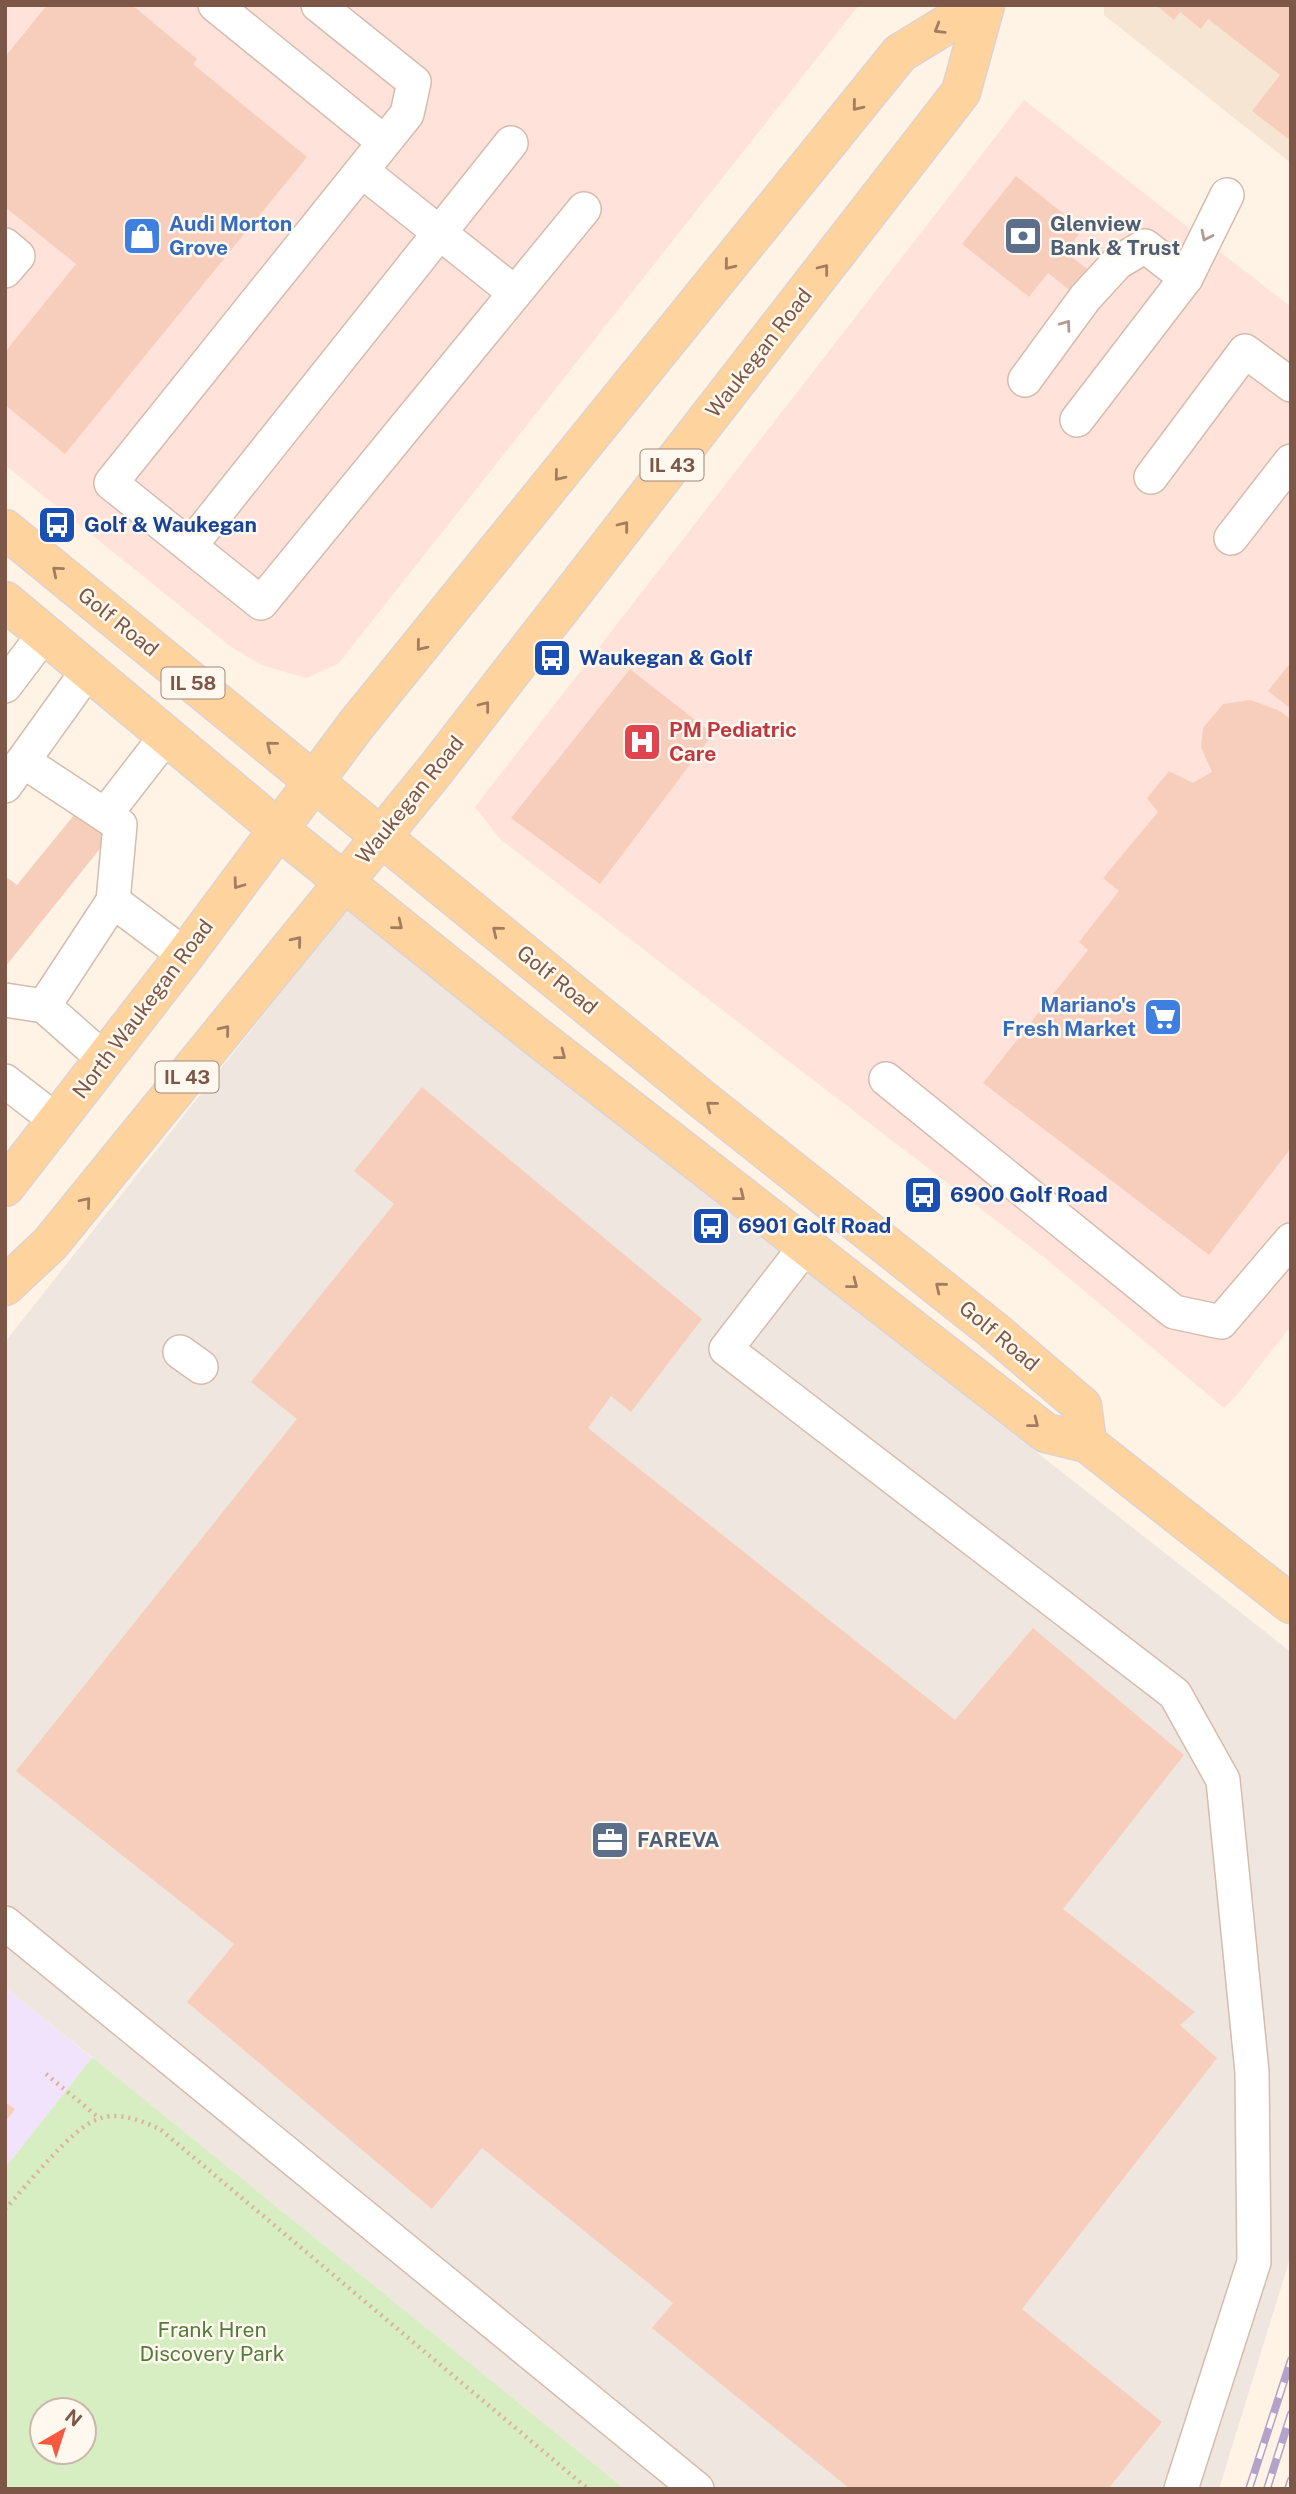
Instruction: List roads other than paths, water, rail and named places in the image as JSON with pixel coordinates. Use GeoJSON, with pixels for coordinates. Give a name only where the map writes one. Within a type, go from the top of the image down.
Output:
{"type":"FeatureCollection","features":[{"type":"Feature","properties":{"kind":"main road"},"geometry":{"type":"LineString","coordinates":[[979,5],[900,53],[364,715],[278,829],[805,1247],[1046,1433],[1087,1443],[1291,1604]]}},
{"type":"Feature","properties":{"kind":"main road","name":"Waukegan Road"},"geometry":{"type":"LineString","coordinates":[[344,882],[453,748],[961,92],[985,5]]}},
{"type":"Feature","properties":{"kind":"main road","name":"Golf Road"},"geometry":{"type":"LineString","coordinates":[[5,529],[703,1100],[1003,1338],[1082,1406],[1087,1443]]}},
{"type":"Feature","properties":{"kind":"main road","name":"IL 58"},"geometry":{"type":"LineString","coordinates":[[5,601],[278,829]]}},
{"type":"Feature","properties":{"kind":"main road","name":"North Waukegan Road"},"geometry":{"type":"LineString","coordinates":[[11,1168],[57,1121],[278,829]]}},
{"type":"Feature","properties":{"kind":"main road","name":"IL 43"},"geometry":{"type":"LineString","coordinates":[[5,1286],[50,1244],[344,882]]}},
{"type":"Feature","properties":{"kind":"lane"},"geometry":{"type":"LineString","coordinates":[[215,5],[384,142]]}},
{"type":"Feature","properties":{"kind":"lane"},"geometry":{"type":"LineString","coordinates":[[318,5],[414,82],[407,114],[111,483],[261,603],[584,209]]}},
{"type":"Feature","properties":{"kind":"lane"},"geometry":{"type":"LineString","coordinates":[[190,546],[511,143]]}},
{"type":"Feature","properties":{"kind":"lane"},"geometry":{"type":"LineString","coordinates":[[362,170],[515,293]]}},
{"type":"Feature","properties":{"kind":"lane"},"geometry":{"type":"LineString","coordinates":[[1077,420],[1185,278],[1227,195]]}},
{"type":"Feature","properties":{"kind":"lane"},"geometry":{"type":"LineString","coordinates":[[5,246],[18,256],[5,271]]}},
{"type":"Feature","properties":{"kind":"lane"},"geometry":{"type":"LineString","coordinates":[[1025,380],[1085,298],[1118,263],[1145,246],[1185,278]]}},
{"type":"Feature","properties":{"kind":"lane"},"geometry":{"type":"LineString","coordinates":[[1151,477],[1245,351],[1291,385]]}},
{"type":"Feature","properties":{"kind":"lane"},"geometry":{"type":"LineString","coordinates":[[1231,538],[1291,461]]}},
{"type":"Feature","properties":{"kind":"lane"},"geometry":{"type":"LineString","coordinates":[[5,686],[45,633]]}},
{"type":"Feature","properties":{"kind":"lane"},"geometry":{"type":"LineString","coordinates":[[44,1006],[113,901],[120,825],[104,814],[14,774],[89,669]]}},
{"type":"Feature","properties":{"kind":"lane"},"geometry":{"type":"LineString","coordinates":[[104,814],[167,735]]}},
{"type":"Feature","properties":{"kind":"lane"},"geometry":{"type":"LineString","coordinates":[[113,901],[185,955]]}},
{"type":"Feature","properties":{"kind":"lane"},"geometry":{"type":"LineString","coordinates":[[5,1000],[44,1006],[104,1059]]}},
{"type":"Feature","properties":{"kind":"lane"},"geometry":{"type":"LineString","coordinates":[[886,1079],[1174,1312],[1221,1322],[1291,1240]]}},
{"type":"Feature","properties":{"kind":"lane"},"geometry":{"type":"LineString","coordinates":[[5,1081],[57,1121]]}},
{"type":"Feature","properties":{"kind":"lane"},"geometry":{"type":"LineString","coordinates":[[805,1247],[726,1349],[1174,1693],[1223,1780],[1251,2072],[1254,2262],[1181,2489]]}},
{"type":"Feature","properties":{"kind":"lane"},"geometry":{"type":"LineString","coordinates":[[5,1923],[697,2489]]}},
{"type":"Feature","properties":{"kind":"railway"},"geometry":{"type":"LineString","coordinates":[[1249,2489],[1291,2360]]}},
{"type":"Feature","properties":{"kind":"railway"},"geometry":{"type":"LineString","coordinates":[[1267,2489],[1291,2414]]}},
{"type":"Feature","properties":{"kind":"railway"},"geometry":{"type":"LineString","coordinates":[[1288,2489],[1291,2480]]}},
{"type":"Feature","properties":{"kind":"place","name":"Audi Morton Grove"},"geometry":{"type":"Point","coordinates":[142,236]}},
{"type":"Feature","properties":{"kind":"place","name":"Glenview Bank & Trust"},"geometry":{"type":"Point","coordinates":[1023,236]}},
{"type":"Feature","properties":{"kind":"place","name":"Golf & Waukegan"},"geometry":{"type":"Point","coordinates":[57,525]}},
{"type":"Feature","properties":{"kind":"place","name":"Waukegan & Golf"},"geometry":{"type":"Point","coordinates":[552,658]}},
{"type":"Feature","properties":{"kind":"place","name":"PM Pediatric Care"},"geometry":{"type":"Point","coordinates":[642,742]}},
{"type":"Feature","properties":{"kind":"place","name":"Mariano's Fresh Market"},"geometry":{"type":"Point","coordinates":[1163,1017]}},
{"type":"Feature","properties":{"kind":"place","name":"6900 Golf Road"},"geometry":{"type":"Point","coordinates":[923,1195]}},
{"type":"Feature","properties":{"kind":"place","name":"6901 Golf Road"},"geometry":{"type":"Point","coordinates":[711,1226]}},
{"type":"Feature","properties":{"kind":"place","name":"FAREVA"},"geometry":{"type":"Point","coordinates":[610,1840]}},
{"type":"Feature","properties":{"kind":"park label","name":"Frank Hren Discovery Park"},"geometry":{"type":"Point","coordinates":[212,2342]}}]}
